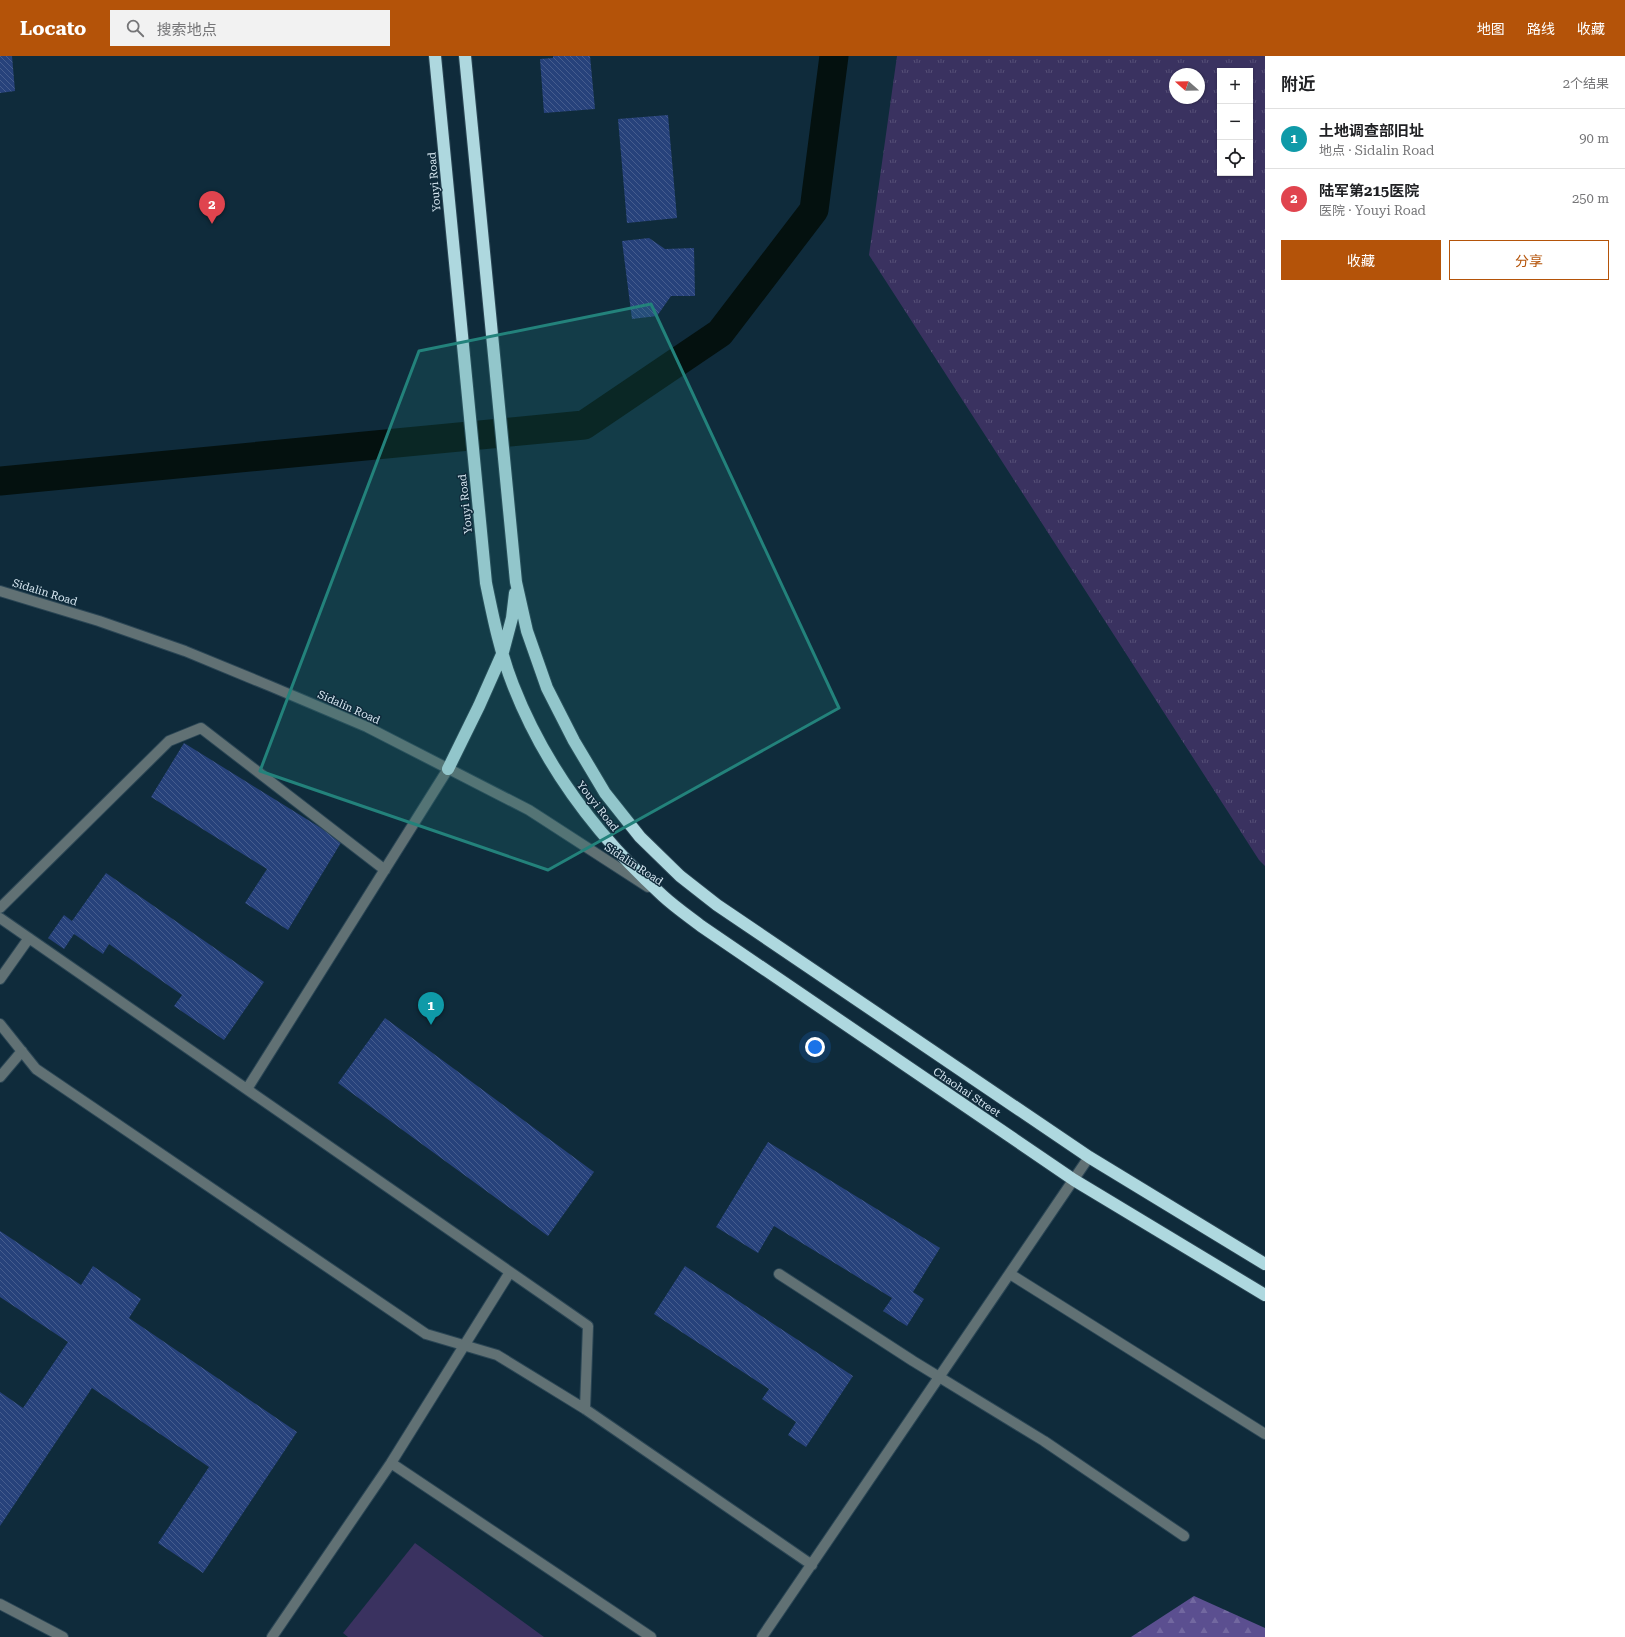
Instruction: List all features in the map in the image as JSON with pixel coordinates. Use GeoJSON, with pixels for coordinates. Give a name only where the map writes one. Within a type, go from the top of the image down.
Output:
{"type":"FeatureCollection","features":[{"type":"Feature","properties":{"kind":"highway","name":"Youyi Road"},"geometry":{"type":"LineString","coordinates":[[435,56],[477,500],[486,583],[496,633],[513,685],[537,737],[563,782],[593,824],[627,862],[664,897]]}},
{"type":"Feature","properties":{"kind":"highway","name":"Youyi Road"},"geometry":{"type":"LineString","coordinates":[[465,56],[516,582],[527,631],[547,688],[574,741],[609,798],[640,836],[680,876]]}},
{"type":"Feature","properties":{"kind":"highway"},"geometry":{"type":"LineString","coordinates":[[448,768],[479,706],[503,652],[512,618],[516,582]]}},
{"type":"Feature","properties":{"kind":"highway","name":"Chaohai Street"},"geometry":{"type":"LineString","coordinates":[[680,876],[717,905],[1089,1158],[1265,1264]]}},
{"type":"Feature","properties":{"kind":"highway","name":"Chaohai Street"},"geometry":{"type":"LineString","coordinates":[[664,897],[701,926],[1074,1180],[1265,1295]]}},
{"type":"Feature","properties":{"kind":"street","name":"Sidalin Road"},"geometry":{"type":"LineString","coordinates":[[0,591],[99,621],[185,651],[367,727],[529,810],[664,897]]}},
{"type":"Feature","properties":{"kind":"street"},"geometry":{"type":"LineString","coordinates":[[0,908],[169,741],[201,728],[385,870]]}},
{"type":"Feature","properties":{"kind":"street"},"geometry":{"type":"LineString","coordinates":[[247,1089],[448,768]]}},
{"type":"Feature","properties":{"kind":"street"},"geometry":{"type":"LineString","coordinates":[[0,918],[588,1326],[585,1409]]}},
{"type":"Feature","properties":{"kind":"street"},"geometry":{"type":"LineString","coordinates":[[0,979],[29,938]]}},
{"type":"Feature","properties":{"kind":"street"},"geometry":{"type":"LineString","coordinates":[[0,1024],[36,1070],[426,1334],[496,1355],[585,1409],[812,1564]]}},
{"type":"Feature","properties":{"kind":"street"},"geometry":{"type":"LineString","coordinates":[[0,1077],[22,1051]]}},
{"type":"Feature","properties":{"kind":"street"},"geometry":{"type":"LineString","coordinates":[[762,1637],[1089,1158]]}},
{"type":"Feature","properties":{"kind":"street"},"geometry":{"type":"LineString","coordinates":[[272,1637],[391,1463],[510,1272]]}},
{"type":"Feature","properties":{"kind":"street"},"geometry":{"type":"LineString","coordinates":[[779,1274],[939,1377],[1044,1441],[1184,1536]]}},
{"type":"Feature","properties":{"kind":"street"},"geometry":{"type":"LineString","coordinates":[[1010,1274],[1265,1434]]}},
{"type":"Feature","properties":{"kind":"street"},"geometry":{"type":"LineString","coordinates":[[391,1463],[651,1637]]}},
{"type":"Feature","properties":{"kind":"street"},"geometry":{"type":"LineString","coordinates":[[0,1604],[63,1637]]}},
{"type":"Feature","properties":{"kind":"highlighted area"},"geometry":{"type":"Polygon","coordinates":[[[651,304],[839,708],[548,870],[260,771],[419,351],[651,304]]]}},
{"type":"Feature","properties":{"kind":"green space"},"geometry":{"type":"Polygon","coordinates":[[[897,56],[1265,56],[1265,866],[1259,860],[869,255],[897,56]]]}},
{"type":"Feature","properties":{"kind":"green space"},"geometry":{"type":"Polygon","coordinates":[[[415,1543],[544,1637],[348,1637],[343,1633],[415,1543]]]}},
{"type":"Feature","properties":{"kind":"green space"},"geometry":{"type":"Polygon","coordinates":[[[1194,1596],[1265,1628],[1265,1637],[1131,1637],[1194,1596]]]}},
{"type":"Feature","properties":{"kind":"building"},"geometry":{"type":"Polygon","coordinates":[[[0,56],[12,56],[15,91],[0,93],[0,56]]]}},
{"type":"Feature","properties":{"kind":"building"},"geometry":{"type":"Polygon","coordinates":[[[553,56],[590,56],[595,109],[544,113],[540,59],[553,58],[553,56]]]}},
{"type":"Feature","properties":{"kind":"building"},"geometry":{"type":"Polygon","coordinates":[[[668,115],[677,218],[627,223],[618,119],[668,115]]]}},
{"type":"Feature","properties":{"kind":"building"},"geometry":{"type":"Polygon","coordinates":[[[649,238],[665,249],[694,248],[695,296],[671,296],[657,316],[632,319],[622,241],[649,238]]]}},
{"type":"Feature","properties":{"kind":"building"},"geometry":{"type":"Polygon","coordinates":[[[184,743],[342,841],[288,930],[245,903],[267,869],[151,797],[184,743]]]}},
{"type":"Feature","properties":{"kind":"building"},"geometry":{"type":"Polygon","coordinates":[[[106,873],[264,982],[224,1040],[174,1006],[182,995],[109,944],[103,954],[74,934],[64,949],[48,938],[64,915],[72,921],[106,873]]]}},
{"type":"Feature","properties":{"kind":"building"},"geometry":{"type":"Polygon","coordinates":[[[385,1018],[594,1172],[548,1236],[338,1083],[385,1018]]]}},
{"type":"Feature","properties":{"kind":"building"},"geometry":{"type":"Polygon","coordinates":[[[768,1142],[940,1248],[913,1292],[924,1299],[907,1326],[883,1311],[892,1298],[774,1226],[758,1253],[716,1227],[768,1142]]]}},
{"type":"Feature","properties":{"kind":"building"},"geometry":{"type":"Polygon","coordinates":[[[0,1231],[81,1285],[93,1266],[141,1299],[129,1318],[297,1432],[203,1573],[158,1543],[209,1467],[92,1388],[0,1526],[0,1392],[23,1408],[68,1342],[0,1297],[0,1231]]]}},
{"type":"Feature","properties":{"kind":"building"},"geometry":{"type":"Polygon","coordinates":[[[685,1266],[853,1376],[806,1447],[788,1435],[796,1422],[762,1399],[769,1389],[654,1314],[685,1266]]]}},
{"type":"Feature","properties":{"kind":"waterway"},"geometry":{"type":"LineString","coordinates":[[0,481],[584,425],[720,333],[814,210],[834,56]]}},
{"type":"Feature","properties":{"kind":"place","name":"陆军第215医院"},"geometry":{"type":"Point","coordinates":[212,224]}},
{"type":"Feature","properties":{"kind":"place","name":"土地调查部旧址"},"geometry":{"type":"Point","coordinates":[431,1025]}}]}
